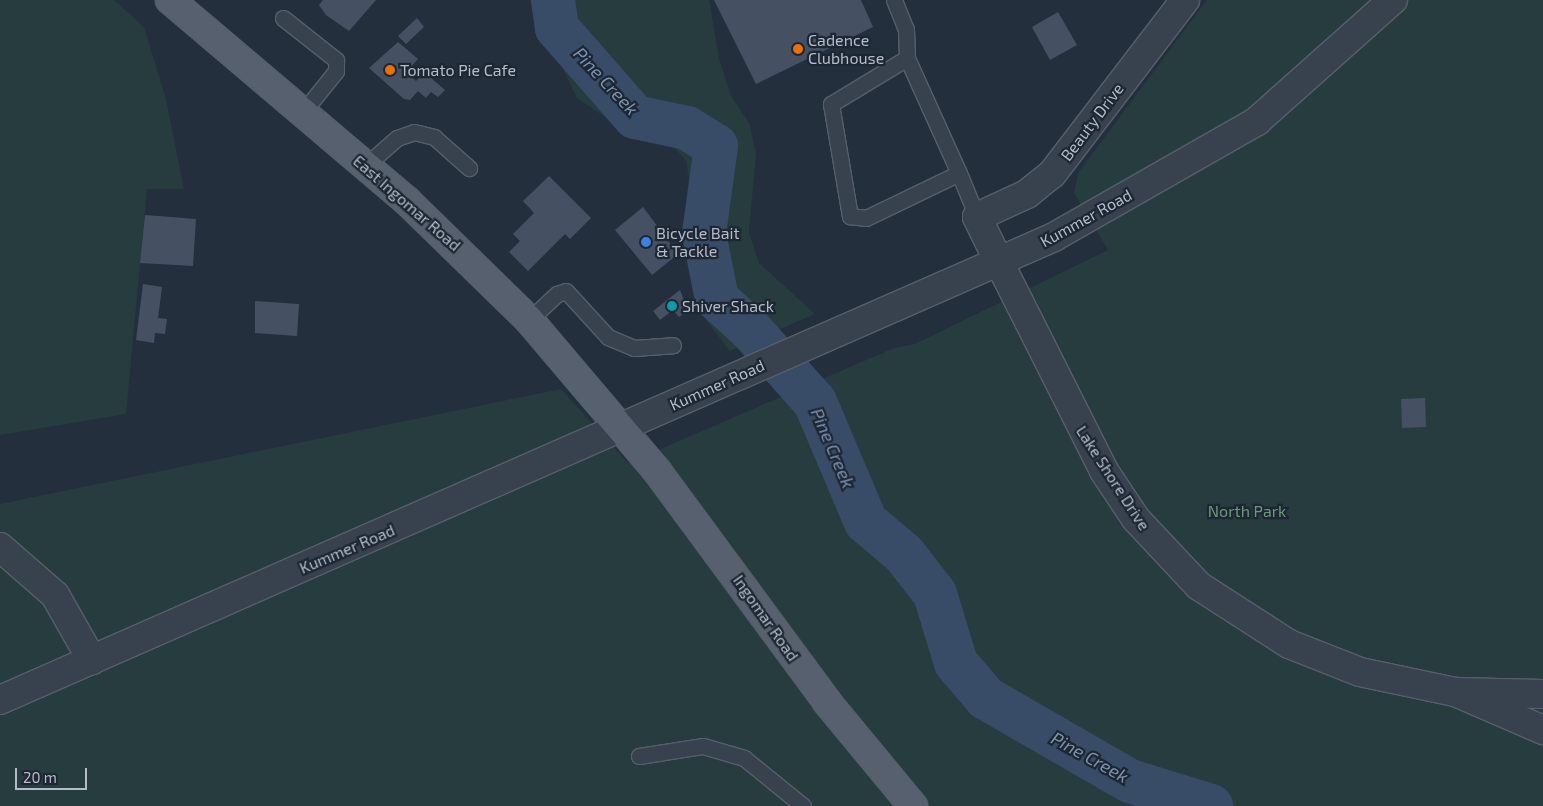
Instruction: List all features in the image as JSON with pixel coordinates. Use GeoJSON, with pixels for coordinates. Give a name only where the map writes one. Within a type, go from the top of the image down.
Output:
{"type":"FeatureCollection","features":[{"type":"Feature","properties":{"kind":"main road","name":"East Ingomar Road"},"geometry":{"type":"LineString","coordinates":[[170,0],[303,112],[470,259],[529,320],[622,428]]}},
{"type":"Feature","properties":{"kind":"main road","name":"Ingomar Road"},"geometry":{"type":"LineString","coordinates":[[622,428],[724,558],[827,702],[913,806]]}},
{"type":"Feature","properties":{"kind":"street","name":"Beauty Drive"},"geometry":{"type":"LineString","coordinates":[[976,217],[1027,194],[1052,174],[1185,0]]}},
{"type":"Feature","properties":{"kind":"street","name":"Kummer Road"},"geometry":{"type":"LineString","coordinates":[[0,700],[746,372],[842,332],[1054,237],[1257,121],[1392,0]]}},
{"type":"Feature","properties":{"kind":"street","name":"Lake Shore Drive"},"geometry":{"type":"LineString","coordinates":[[976,217],[1104,471],[1169,559],[1199,586],[1289,644],[1360,672],[1455,692],[1543,730]]}},
{"type":"Feature","properties":{"kind":"street"},"geometry":{"type":"LineString","coordinates":[[0,547],[55,595],[92,660]]}},
{"type":"Feature","properties":{"kind":"street"},"geometry":{"type":"LineString","coordinates":[[1455,692],[1543,694]]}},
{"type":"Feature","properties":{"kind":"lane"},"geometry":{"type":"LineString","coordinates":[[894,0],[906,29],[907,58],[959,173],[976,217]]}},
{"type":"Feature","properties":{"kind":"lane"},"geometry":{"type":"LineString","coordinates":[[283,18],[336,60],[336,71],[303,112]]}},
{"type":"Feature","properties":{"kind":"lane"},"geometry":{"type":"LineString","coordinates":[[907,58],[831,104],[850,216],[866,218],[959,173]]}},
{"type":"Feature","properties":{"kind":"lane"},"geometry":{"type":"LineString","coordinates":[[365,166],[397,138],[414,132],[434,137],[469,168]]}},
{"type":"Feature","properties":{"kind":"lane"},"geometry":{"type":"LineString","coordinates":[[529,320],[557,294],[566,291],[608,337],[634,348],[673,345]]}},
{"type":"Feature","properties":{"kind":"lane"},"geometry":{"type":"LineString","coordinates":[[639,756],[703,746],[744,758],[803,806]]}},
{"type":"Feature","properties":{"kind":"green space"},"geometry":{"type":"Polygon","coordinates":[[[0,0],[114,0],[144,27],[166,99],[184,189],[147,189],[126,414],[0,435],[0,0]]]}},
{"type":"Feature","properties":{"kind":"green space"},"geometry":{"type":"Polygon","coordinates":[[[530,0],[709,0],[719,58],[731,96],[749,123],[756,154],[749,233],[759,263],[815,314],[730,351],[699,311],[689,273],[690,184],[686,161],[674,147],[622,128],[577,98],[530,0]]]}},
{"type":"Feature","properties":{"kind":"green space","name":"North Park"},"geometry":{"type":"Polygon","coordinates":[[[1207,0],[1543,0],[1543,806],[0,806],[0,504],[561,389],[628,463],[894,348],[915,344],[1108,250],[1074,193],[1078,173],[1207,0]]]}},
{"type":"Feature","properties":{"kind":"building"},"geometry":{"type":"Polygon","coordinates":[[[323,0],[376,0],[349,31],[326,15],[319,5],[323,0]]]}},
{"type":"Feature","properties":{"kind":"building"},"geometry":{"type":"Polygon","coordinates":[[[714,0],[861,0],[873,27],[756,84],[714,0]]]}},
{"type":"Feature","properties":{"kind":"building"},"geometry":{"type":"Polygon","coordinates":[[[1058,12],[1077,45],[1050,60],[1032,27],[1058,12]]]}},
{"type":"Feature","properties":{"kind":"building"},"geometry":{"type":"Polygon","coordinates":[[[417,18],[424,27],[406,44],[398,36],[417,18]]]}},
{"type":"Feature","properties":{"kind":"building","name":"Tomato Pie Cafe"},"geometry":{"type":"Polygon","coordinates":[[[398,42],[418,59],[406,72],[416,81],[424,72],[445,90],[438,97],[431,92],[426,98],[418,91],[410,100],[404,99],[369,68],[398,42]]]}},
{"type":"Feature","properties":{"kind":"building"},"geometry":{"type":"Polygon","coordinates":[[[549,176],[591,218],[570,239],[565,234],[528,271],[509,252],[520,241],[513,234],[534,213],[523,201],[549,176]]]}},
{"type":"Feature","properties":{"kind":"building","name":"Bicycle Bait & Tackle"},"geometry":{"type":"Polygon","coordinates":[[[643,207],[678,254],[652,275],[615,230],[643,207]]]}},
{"type":"Feature","properties":{"kind":"building"},"geometry":{"type":"Polygon","coordinates":[[[145,215],[196,219],[193,266],[140,263],[145,215]]]}},
{"type":"Feature","properties":{"kind":"building"},"geometry":{"type":"Polygon","coordinates":[[[143,284],[162,287],[158,318],[167,319],[165,334],[155,333],[154,343],[136,340],[143,284]]]}},
{"type":"Feature","properties":{"kind":"building","name":"Shiver Shack"},"geometry":{"type":"Polygon","coordinates":[[[680,290],[688,310],[679,317],[673,310],[660,320],[653,311],[680,290]]]}},
{"type":"Feature","properties":{"kind":"building"},"geometry":{"type":"Polygon","coordinates":[[[255,301],[299,304],[297,336],[255,333],[255,301]]]}},
{"type":"Feature","properties":{"kind":"building"},"geometry":{"type":"Polygon","coordinates":[[[1425,398],[1426,427],[1402,428],[1401,399],[1425,398]]]}},
{"type":"Feature","properties":{"kind":"waterway","name":"Pine Creek"},"geometry":{"type":"LineString","coordinates":[[553,0],[557,28],[635,117],[687,128],[716,146],[704,234],[717,299],[751,330],[815,402],[866,522],[904,554],[935,594],[956,663],[986,698],[1130,781],[1211,806]]}},
{"type":"Feature","properties":{"kind":"place","name":"Cadence Clubhouse"},"geometry":{"type":"Point","coordinates":[798,49]}},
{"type":"Feature","properties":{"kind":"place","name":"Tomato Pie Cafe"},"geometry":{"type":"Point","coordinates":[390,70]}},
{"type":"Feature","properties":{"kind":"place","name":"Bicycle Bait & Tackle"},"geometry":{"type":"Point","coordinates":[646,242]}},
{"type":"Feature","properties":{"kind":"place","name":"Shiver Shack"},"geometry":{"type":"Point","coordinates":[672,306]}}]}
